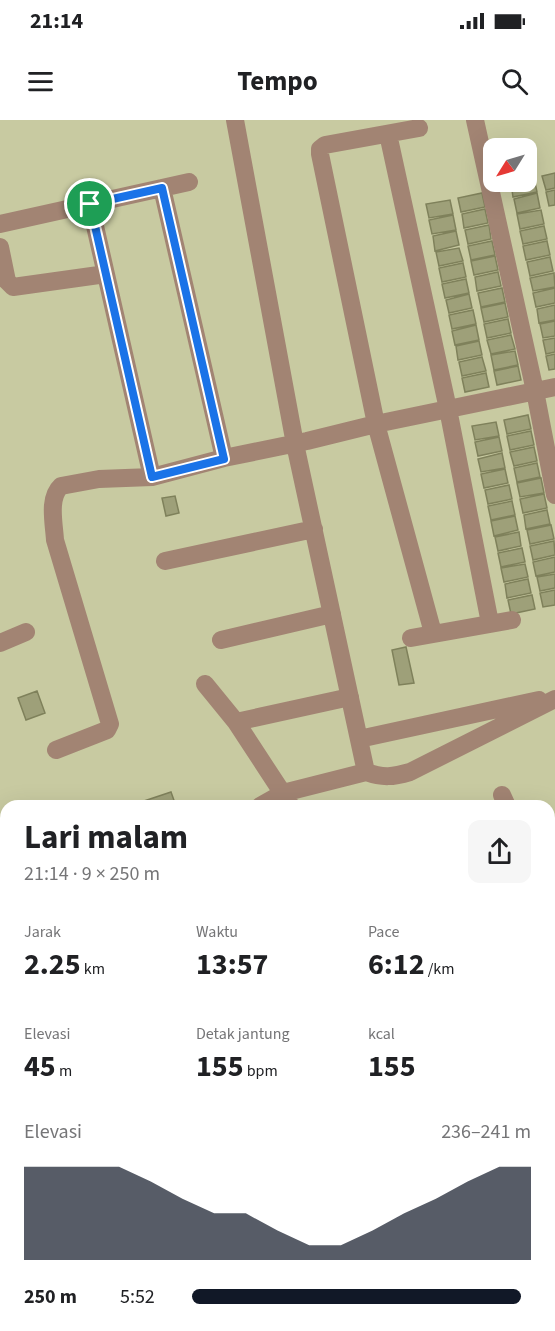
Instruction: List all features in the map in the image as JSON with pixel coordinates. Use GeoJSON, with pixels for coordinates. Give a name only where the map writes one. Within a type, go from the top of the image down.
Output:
{"type":"FeatureCollection","features":[{"type":"Feature","properties":{"kind":"street"},"geometry":{"type":"LineString","coordinates":[[235,120],[295,444],[366,772]]}},
{"type":"Feature","properties":{"kind":"street"},"geometry":{"type":"LineString","coordinates":[[475,120],[535,392],[555,495]]}},
{"type":"Feature","properties":{"kind":"street"},"geometry":{"type":"LineString","coordinates":[[419,128],[325,145],[320,149],[320,154],[376,423],[433,633]]}},
{"type":"Feature","properties":{"kind":"street"},"geometry":{"type":"LineString","coordinates":[[388,134],[448,409],[490,623]]}},
{"type":"Feature","properties":{"kind":"street"},"geometry":{"type":"LineString","coordinates":[[0,224],[189,182]]}},
{"type":"Feature","properties":{"kind":"street"},"geometry":{"type":"LineString","coordinates":[[162,188],[224,459]]}},
{"type":"Feature","properties":{"kind":"street"},"geometry":{"type":"LineString","coordinates":[[90,204],[152,477]]}},
{"type":"Feature","properties":{"kind":"street"},"geometry":{"type":"LineString","coordinates":[[0,247],[7,281],[13,287],[106,274]]}},
{"type":"Feature","properties":{"kind":"street"},"geometry":{"type":"LineString","coordinates":[[56,750],[107,730],[110,724],[55,540],[53,512],[56,491],[61,486],[99,479],[152,477],[376,423],[555,387]]}},
{"type":"Feature","properties":{"kind":"street"},"geometry":{"type":"LineString","coordinates":[[165,561],[314,530]]}},
{"type":"Feature","properties":{"kind":"street"},"geometry":{"type":"LineString","coordinates":[[221,640],[332,614]]}},
{"type":"Feature","properties":{"kind":"street"},"geometry":{"type":"LineString","coordinates":[[411,638],[512,620]]}},
{"type":"Feature","properties":{"kind":"street"},"geometry":{"type":"LineString","coordinates":[[0,643],[26,632]]}},
{"type":"Feature","properties":{"kind":"street"},"geometry":{"type":"LineString","coordinates":[[205,684],[236,722],[287,799],[366,772],[381,777],[393,777],[410,772],[555,698]]}},
{"type":"Feature","properties":{"kind":"street"},"geometry":{"type":"LineString","coordinates":[[236,722],[350,697]]}},
{"type":"Feature","properties":{"kind":"street"},"geometry":{"type":"LineString","coordinates":[[359,739],[555,698]]}},
{"type":"Feature","properties":{"kind":"building"},"geometry":{"type":"Polygon","coordinates":[[[555,173],[555,188],[546,190],[542,176],[555,173]]]}},
{"type":"Feature","properties":{"kind":"building"},"geometry":{"type":"Polygon","coordinates":[[[555,190],[555,205],[549,206],[546,192],[555,190]]]}},
{"type":"Feature","properties":{"kind":"building"},"geometry":{"type":"Polygon","coordinates":[[[512,192],[537,192],[513,197],[512,192]]]}},
{"type":"Feature","properties":{"kind":"building"},"geometry":{"type":"Polygon","coordinates":[[[482,193],[485,207],[461,212],[458,198],[482,193]]]}},
{"type":"Feature","properties":{"kind":"building"},"geometry":{"type":"Polygon","coordinates":[[[537,193],[540,208],[517,213],[514,199],[537,193]]]}},
{"type":"Feature","properties":{"kind":"building"},"geometry":{"type":"Polygon","coordinates":[[[450,200],[453,214],[429,218],[426,204],[450,200]]]}},
{"type":"Feature","properties":{"kind":"building"},"geometry":{"type":"Polygon","coordinates":[[[485,209],[488,223],[464,228],[462,214],[485,209]]]}},
{"type":"Feature","properties":{"kind":"building"},"geometry":{"type":"Polygon","coordinates":[[[541,210],[544,224],[520,229],[517,214],[541,210]]]}},
{"type":"Feature","properties":{"kind":"building"},"geometry":{"type":"Polygon","coordinates":[[[453,215],[456,230],[432,234],[429,220],[453,215]]]}},
{"type":"Feature","properties":{"kind":"building"},"geometry":{"type":"Polygon","coordinates":[[[489,225],[491,239],[468,244],[465,230],[489,225]]]}},
{"type":"Feature","properties":{"kind":"building"},"geometry":{"type":"Polygon","coordinates":[[[544,226],[547,239],[523,244],[520,231],[544,226]]]}},
{"type":"Feature","properties":{"kind":"building"},"geometry":{"type":"Polygon","coordinates":[[[456,231],[459,245],[435,251],[433,236],[456,231]]]}},
{"type":"Feature","properties":{"kind":"building"},"geometry":{"type":"Polygon","coordinates":[[[492,241],[495,255],[471,260],[468,246],[492,241]]]}},
{"type":"Feature","properties":{"kind":"building"},"geometry":{"type":"Polygon","coordinates":[[[547,241],[550,255],[526,260],[523,246],[547,241]]]}},
{"type":"Feature","properties":{"kind":"building"},"geometry":{"type":"Polygon","coordinates":[[[459,248],[463,261],[439,266],[436,252],[459,248]]]}},
{"type":"Feature","properties":{"kind":"building"},"geometry":{"type":"Polygon","coordinates":[[[495,256],[498,270],[474,275],[471,261],[495,256]]]}},
{"type":"Feature","properties":{"kind":"building"},"geometry":{"type":"Polygon","coordinates":[[[550,257],[553,271],[530,276],[527,262],[550,257]]]}},
{"type":"Feature","properties":{"kind":"building"},"geometry":{"type":"Polygon","coordinates":[[[463,263],[466,277],[442,282],[439,268],[463,263]]]}},
{"type":"Feature","properties":{"kind":"building"},"geometry":{"type":"Polygon","coordinates":[[[498,272],[501,286],[477,291],[475,277],[498,272]]]}},
{"type":"Feature","properties":{"kind":"building"},"geometry":{"type":"Polygon","coordinates":[[[554,273],[555,287],[533,291],[530,278],[554,273]]]}},
{"type":"Feature","properties":{"kind":"building"},"geometry":{"type":"Polygon","coordinates":[[[466,279],[469,293],[445,298],[442,284],[466,279]]]}},
{"type":"Feature","properties":{"kind":"building"},"geometry":{"type":"Polygon","coordinates":[[[502,288],[505,302],[481,307],[478,293],[502,288]]]}},
{"type":"Feature","properties":{"kind":"building"},"geometry":{"type":"Polygon","coordinates":[[[555,288],[555,303],[536,307],[533,293],[555,288]]]}},
{"type":"Feature","properties":{"kind":"building"},"geometry":{"type":"Polygon","coordinates":[[[469,294],[472,308],[449,313],[446,300],[469,294]]]}},
{"type":"Feature","properties":{"kind":"building"},"geometry":{"type":"Polygon","coordinates":[[[505,303],[508,317],[484,322],[481,308],[505,303]]]}},
{"type":"Feature","properties":{"kind":"building"},"geometry":{"type":"Polygon","coordinates":[[[555,305],[555,320],[539,323],[537,309],[555,305]]]}},
{"type":"Feature","properties":{"kind":"building"},"geometry":{"type":"Polygon","coordinates":[[[473,310],[476,324],[452,329],[449,315],[473,310]]]}},
{"type":"Feature","properties":{"kind":"building"},"geometry":{"type":"Polygon","coordinates":[[[508,319],[511,333],[487,338],[484,324],[508,319]]]}},
{"type":"Feature","properties":{"kind":"building"},"geometry":{"type":"Polygon","coordinates":[[[555,321],[555,336],[543,338],[540,324],[555,321]]]}},
{"type":"Feature","properties":{"kind":"building"},"geometry":{"type":"Polygon","coordinates":[[[476,325],[479,340],[455,345],[452,331],[476,325]]]}},
{"type":"Feature","properties":{"kind":"building"},"geometry":{"type":"Polygon","coordinates":[[[511,335],[515,349],[491,354],[487,340],[511,335]]]}},
{"type":"Feature","properties":{"kind":"building"},"geometry":{"type":"Polygon","coordinates":[[[555,338],[555,352],[546,354],[543,340],[555,338]]]}},
{"type":"Feature","properties":{"kind":"building"},"geometry":{"type":"Polygon","coordinates":[[[479,341],[482,355],[458,360],[456,346],[479,341]]]}},
{"type":"Feature","properties":{"kind":"building"},"geometry":{"type":"Polygon","coordinates":[[[515,351],[518,365],[494,370],[491,355],[515,351]]]}},
{"type":"Feature","properties":{"kind":"building"},"geometry":{"type":"Polygon","coordinates":[[[555,354],[555,369],[549,370],[546,356],[555,354]]]}},
{"type":"Feature","properties":{"kind":"building"},"geometry":{"type":"Polygon","coordinates":[[[482,357],[486,371],[462,376],[459,362],[482,357]]]}},
{"type":"Feature","properties":{"kind":"building"},"geometry":{"type":"Polygon","coordinates":[[[518,366],[521,380],[497,385],[494,371],[518,366]]]}},
{"type":"Feature","properties":{"kind":"building"},"geometry":{"type":"Polygon","coordinates":[[[486,373],[489,387],[465,392],[462,378],[486,373]]]}},
{"type":"Feature","properties":{"kind":"building"},"geometry":{"type":"Polygon","coordinates":[[[528,415],[531,429],[507,434],[504,420],[528,415]]]}},
{"type":"Feature","properties":{"kind":"building"},"geometry":{"type":"Polygon","coordinates":[[[496,422],[499,436],[475,440],[472,426],[496,422]]]}},
{"type":"Feature","properties":{"kind":"building"},"geometry":{"type":"Polygon","coordinates":[[[531,431],[534,445],[510,450],[507,436],[531,431]]]}},
{"type":"Feature","properties":{"kind":"building"},"geometry":{"type":"Polygon","coordinates":[[[499,437],[502,451],[478,456],[475,442],[499,437]]]}},
{"type":"Feature","properties":{"kind":"building"},"geometry":{"type":"Polygon","coordinates":[[[534,447],[537,461],[514,466],[510,452],[534,447]]]}},
{"type":"Feature","properties":{"kind":"building"},"geometry":{"type":"Polygon","coordinates":[[[502,453],[505,468],[481,472],[478,459],[502,453]]]}},
{"type":"Feature","properties":{"kind":"building"},"geometry":{"type":"Polygon","coordinates":[[[537,463],[540,477],[517,482],[514,468],[537,463]]]}},
{"type":"Feature","properties":{"kind":"building"},"geometry":{"type":"Polygon","coordinates":[[[505,469],[508,483],[484,488],[481,474],[505,469]]]}},
{"type":"Feature","properties":{"kind":"building"},"geometry":{"type":"Polygon","coordinates":[[[541,478],[544,493],[520,497],[517,483],[541,478]]]}},
{"type":"Feature","properties":{"kind":"building"},"geometry":{"type":"Polygon","coordinates":[[[509,485],[512,499],[488,504],[485,490],[509,485]]]}},
{"type":"Feature","properties":{"kind":"building"},"geometry":{"type":"Polygon","coordinates":[[[544,494],[547,508],[523,513],[520,499],[544,494]]]}},
{"type":"Feature","properties":{"kind":"building"},"geometry":{"type":"Polygon","coordinates":[[[175,496],[179,513],[166,516],[162,498],[175,496]]]}},
{"type":"Feature","properties":{"kind":"building"},"geometry":{"type":"Polygon","coordinates":[[[512,501],[515,515],[491,520],[488,506],[512,501]]]}},
{"type":"Feature","properties":{"kind":"building"},"geometry":{"type":"Polygon","coordinates":[[[547,510],[550,524],[526,529],[524,515],[547,510]]]}},
{"type":"Feature","properties":{"kind":"building"},"geometry":{"type":"Polygon","coordinates":[[[515,516],[518,530],[494,536],[491,521],[515,516]]]}},
{"type":"Feature","properties":{"kind":"building"},"geometry":{"type":"Polygon","coordinates":[[[551,525],[554,539],[530,544],[527,530],[551,525]]]}},
{"type":"Feature","properties":{"kind":"building"},"geometry":{"type":"Polygon","coordinates":[[[519,532],[521,546],[498,551],[495,537],[519,532]]]}},
{"type":"Feature","properties":{"kind":"building"},"geometry":{"type":"Polygon","coordinates":[[[554,541],[555,555],[533,560],[530,546],[554,541]]]}},
{"type":"Feature","properties":{"kind":"building"},"geometry":{"type":"Polygon","coordinates":[[[522,548],[525,562],[501,567],[498,553],[522,548]]]}},
{"type":"Feature","properties":{"kind":"building"},"geometry":{"type":"Polygon","coordinates":[[[555,557],[555,572],[536,576],[533,562],[555,557]]]}},
{"type":"Feature","properties":{"kind":"building"},"geometry":{"type":"Polygon","coordinates":[[[525,564],[528,577],[504,582],[501,568],[525,564]]]}},
{"type":"Feature","properties":{"kind":"building"},"geometry":{"type":"Polygon","coordinates":[[[555,574],[555,588],[540,591],[537,577],[555,574]]]}},
{"type":"Feature","properties":{"kind":"building"},"geometry":{"type":"Polygon","coordinates":[[[528,579],[531,593],[507,598],[505,584],[528,579]]]}},
{"type":"Feature","properties":{"kind":"building"},"geometry":{"type":"Polygon","coordinates":[[[555,590],[555,605],[543,607],[540,593],[555,590]]]}},
{"type":"Feature","properties":{"kind":"building"},"geometry":{"type":"Polygon","coordinates":[[[532,595],[535,609],[511,614],[508,600],[532,595]]]}},
{"type":"Feature","properties":{"kind":"building"},"geometry":{"type":"Polygon","coordinates":[[[406,647],[414,683],[399,685],[392,650],[406,647]]]}},
{"type":"Feature","properties":{"kind":"building"},"geometry":{"type":"Polygon","coordinates":[[[37,691],[45,713],[26,720],[18,698],[37,691]]]}},
{"type":"Feature","properties":{"kind":"building"},"geometry":{"type":"Polygon","coordinates":[[[171,792],[174,800],[147,800],[171,792]]]}},
{"type":"Feature","properties":{"kind":"route"},"geometry":{"type":"LineString","coordinates":[[162,188],[224,459],[152,477],[90,204],[162,188]]}}]}
